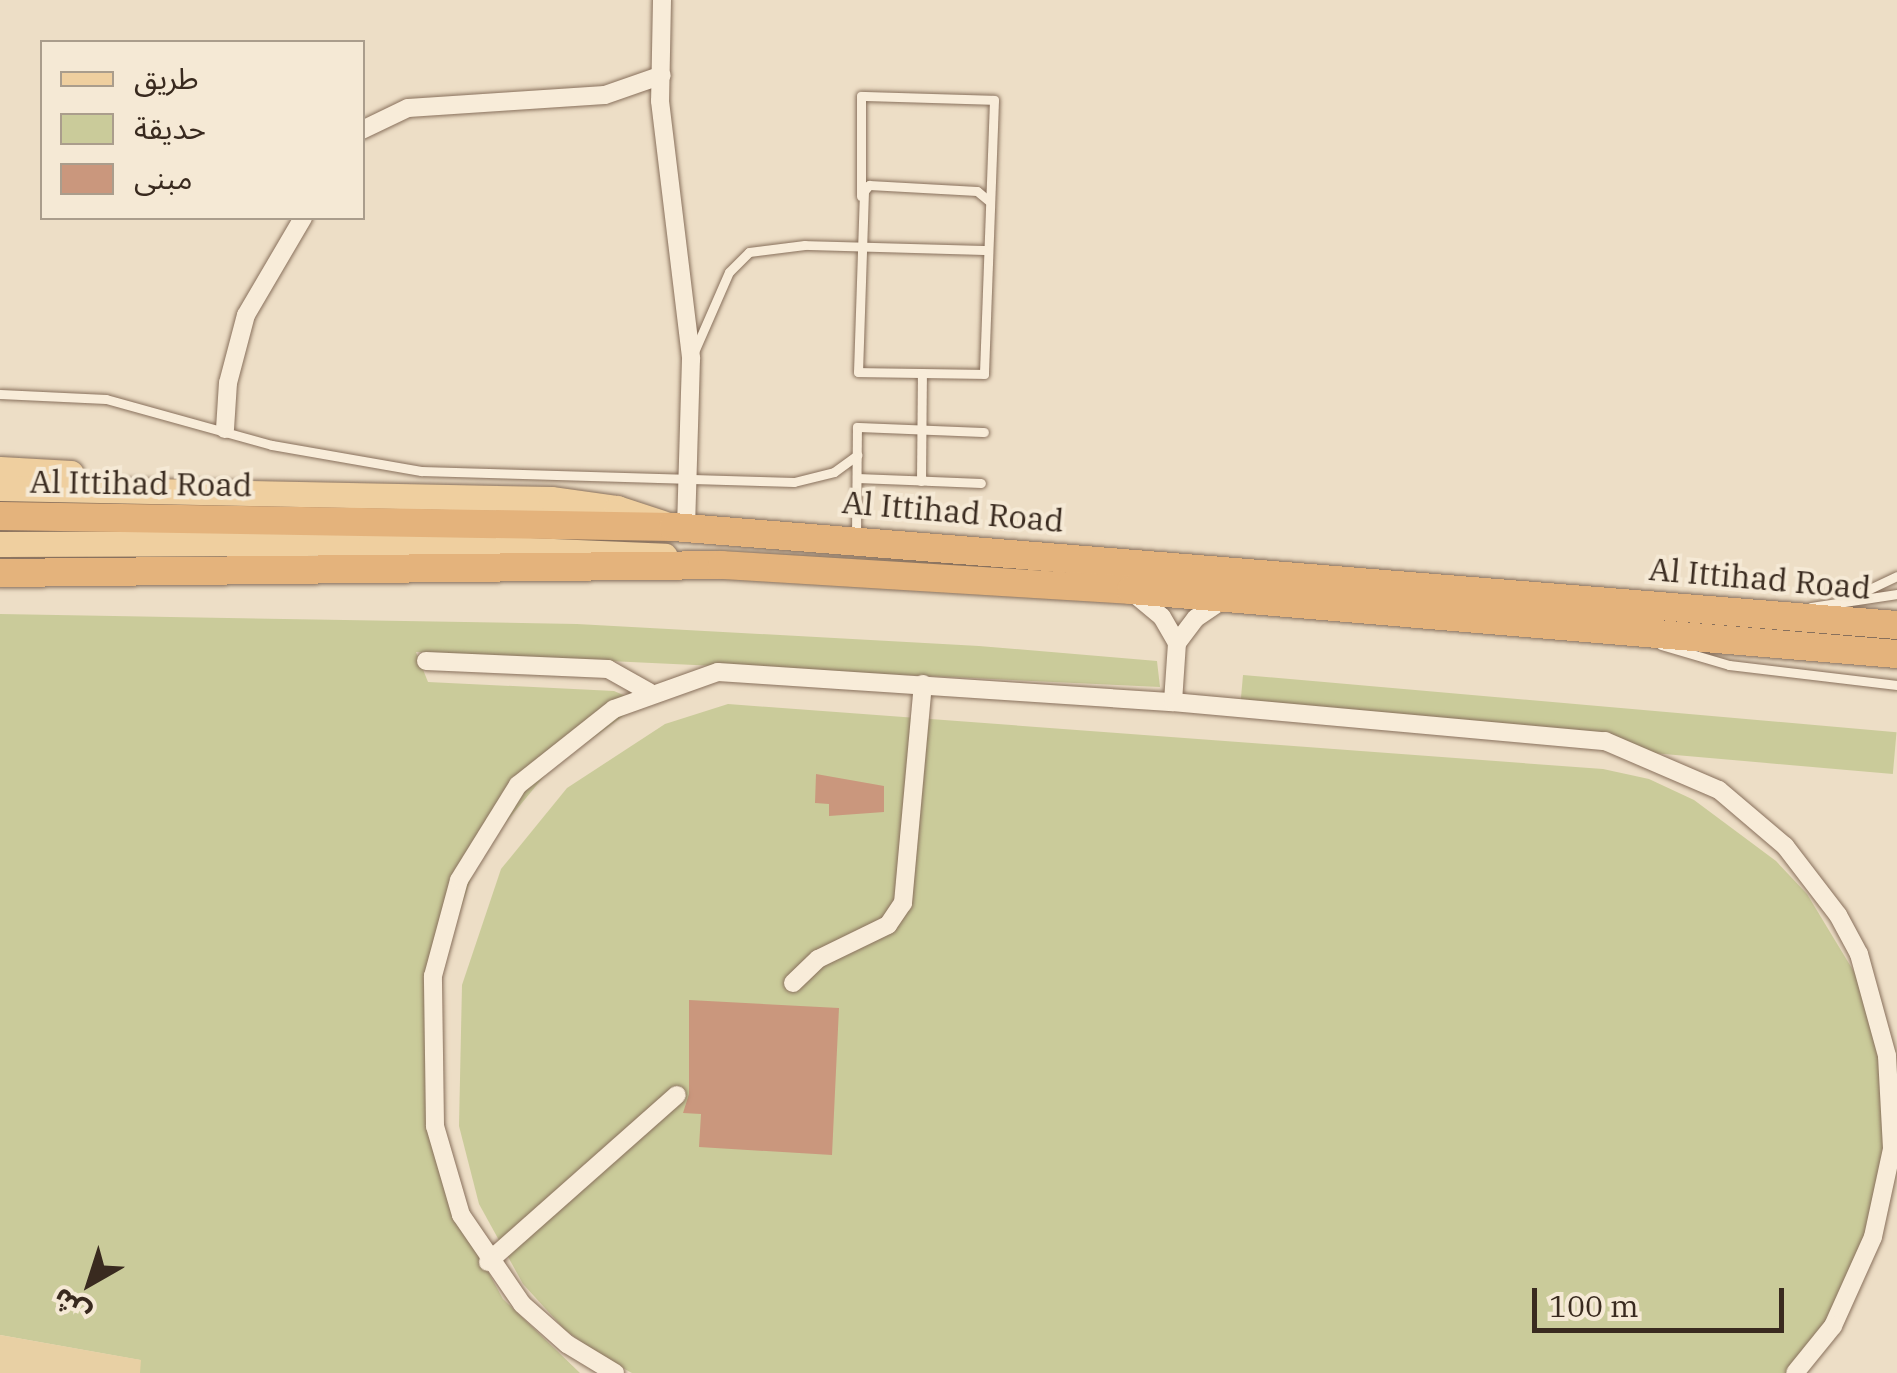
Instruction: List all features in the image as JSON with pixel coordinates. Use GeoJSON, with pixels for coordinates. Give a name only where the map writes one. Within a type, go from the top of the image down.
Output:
{"type":"FeatureCollection","features":[{"type":"Feature","properties":{"kind":"highway","name":"Al Ittihad Road"},"geometry":{"type":"LineString","coordinates":[[0,516],[679,528],[856,538],[1897,625]]}},
{"type":"Feature","properties":{"kind":"highway","name":"Al Ittihad Road"},"geometry":{"type":"LineString","coordinates":[[0,573],[722,565],[1131,590],[1897,654]]}},
{"type":"Feature","properties":{"kind":"main road"},"geometry":{"type":"LineString","coordinates":[[0,470],[235,488],[584,502],[679,528]]}},
{"type":"Feature","properties":{"kind":"main road"},"geometry":{"type":"LineString","coordinates":[[0,488],[235,488]]}},
{"type":"Feature","properties":{"kind":"main road"},"geometry":{"type":"LineString","coordinates":[[0,544],[422,544],[610,550],[722,565]]}},
{"type":"Feature","properties":{"kind":"street"},"geometry":{"type":"LineString","coordinates":[[662,0],[662,75],[691,359],[688,474],[679,528]]}},
{"type":"Feature","properties":{"kind":"street"},"geometry":{"type":"LineString","coordinates":[[365,129],[408,108],[605,95],[662,75]]}},
{"type":"Feature","properties":{"kind":"street"},"geometry":{"type":"LineString","coordinates":[[225,430],[230,372],[246,316],[302,220]]}},
{"type":"Feature","properties":{"kind":"street"},"geometry":{"type":"LineString","coordinates":[[1131,590],[1162,617],[1177,643]]}},
{"type":"Feature","properties":{"kind":"street"},"geometry":{"type":"LineString","coordinates":[[1173,702],[1177,643],[1196,618],[1226,598]]}},
{"type":"Feature","properties":{"kind":"street"},"geometry":{"type":"LineString","coordinates":[[426,661],[608,669],[649,692]]}},
{"type":"Feature","properties":{"kind":"street"},"geometry":{"type":"LineString","coordinates":[[615,1373],[546,1328],[488,1262],[451,1191],[436,1126],[433,976],[445,919],[474,848],[518,785],[578,732],[649,692],[718,672],[1173,702],[1605,741],[1690,773],[1786,846],[1859,954],[1877,1008],[1892,1102],[1892,1149],[1873,1237],[1833,1326],[1795,1373]]}},
{"type":"Feature","properties":{"kind":"street"},"geometry":{"type":"LineString","coordinates":[[793,983],[818,960],[888,925],[903,903],[923,684]]}},
{"type":"Feature","properties":{"kind":"street"},"geometry":{"type":"LineString","coordinates":[[488,1262],[678,1096]]}},
{"type":"Feature","properties":{"kind":"lane"},"geometry":{"type":"LineString","coordinates":[[861,96],[990,96],[996,105],[984,374],[858,372],[861,196],[861,96]]}},
{"type":"Feature","properties":{"kind":"lane"},"geometry":{"type":"LineString","coordinates":[[861,196],[868,185],[976,191],[990,202]]}},
{"type":"Feature","properties":{"kind":"lane"},"geometry":{"type":"LineString","coordinates":[[691,359],[729,272],[750,252],[859,246],[988,250]]}},
{"type":"Feature","properties":{"kind":"lane"},"geometry":{"type":"LineString","coordinates":[[920,481],[922,373]]}},
{"type":"Feature","properties":{"kind":"lane"},"geometry":{"type":"LineString","coordinates":[[0,394],[106,399],[272,445],[421,470],[688,474],[794,482],[834,472],[857,455]]}},
{"type":"Feature","properties":{"kind":"lane"},"geometry":{"type":"LineString","coordinates":[[856,538],[857,427],[984,432]]}},
{"type":"Feature","properties":{"kind":"lane"},"geometry":{"type":"LineString","coordinates":[[857,478],[981,483]]}},
{"type":"Feature","properties":{"kind":"lane"},"geometry":{"type":"LineString","coordinates":[[1778,615],[1854,596],[1897,576]]}},
{"type":"Feature","properties":{"kind":"lane"},"geometry":{"type":"LineString","coordinates":[[1854,596],[1897,594]]}},
{"type":"Feature","properties":{"kind":"lane"},"geometry":{"type":"LineString","coordinates":[[1632,631],[1716,662],[1897,685]]}},
{"type":"Feature","properties":{"kind":"green space"},"geometry":{"type":"Polygon","coordinates":[[[0,614],[577,624],[979,646],[1157,661],[1160,687],[416,652],[428,682],[614,691],[628,697],[633,709],[550,769],[479,855],[436,982],[432,1088],[456,1213],[503,1299],[580,1373],[140,1373],[140,1360],[0,1335],[0,614]]]}},
{"type":"Feature","properties":{"kind":"green space"},"geometry":{"type":"Polygon","coordinates":[[[1243,675],[1897,732],[1893,774],[1239,717],[1243,675]]]}},
{"type":"Feature","properties":{"kind":"green space"},"geometry":{"type":"Polygon","coordinates":[[[728,704],[1603,769],[1649,779],[1694,800],[1776,861],[1807,894],[1862,985],[1887,1077],[1880,1225],[1854,1301],[1807,1373],[632,1373],[565,1330],[523,1284],[479,1204],[459,1126],[462,985],[501,869],[567,788],[665,724],[728,704]]]}},
{"type":"Feature","properties":{"kind":"sand"},"geometry":{"type":"Polygon","coordinates":[[[0,1335],[141,1360],[140,1373],[0,1373],[0,1335]]]}},
{"type":"Feature","properties":{"kind":"building"},"geometry":{"type":"Polygon","coordinates":[[[816,774],[884,786],[884,812],[829,816],[829,804],[815,803],[816,774]]]}},
{"type":"Feature","properties":{"kind":"building"},"geometry":{"type":"Polygon","coordinates":[[[689,1000],[839,1008],[832,1155],[699,1147],[701,1114],[683,1113],[689,1094],[689,1000]]]}}]}
